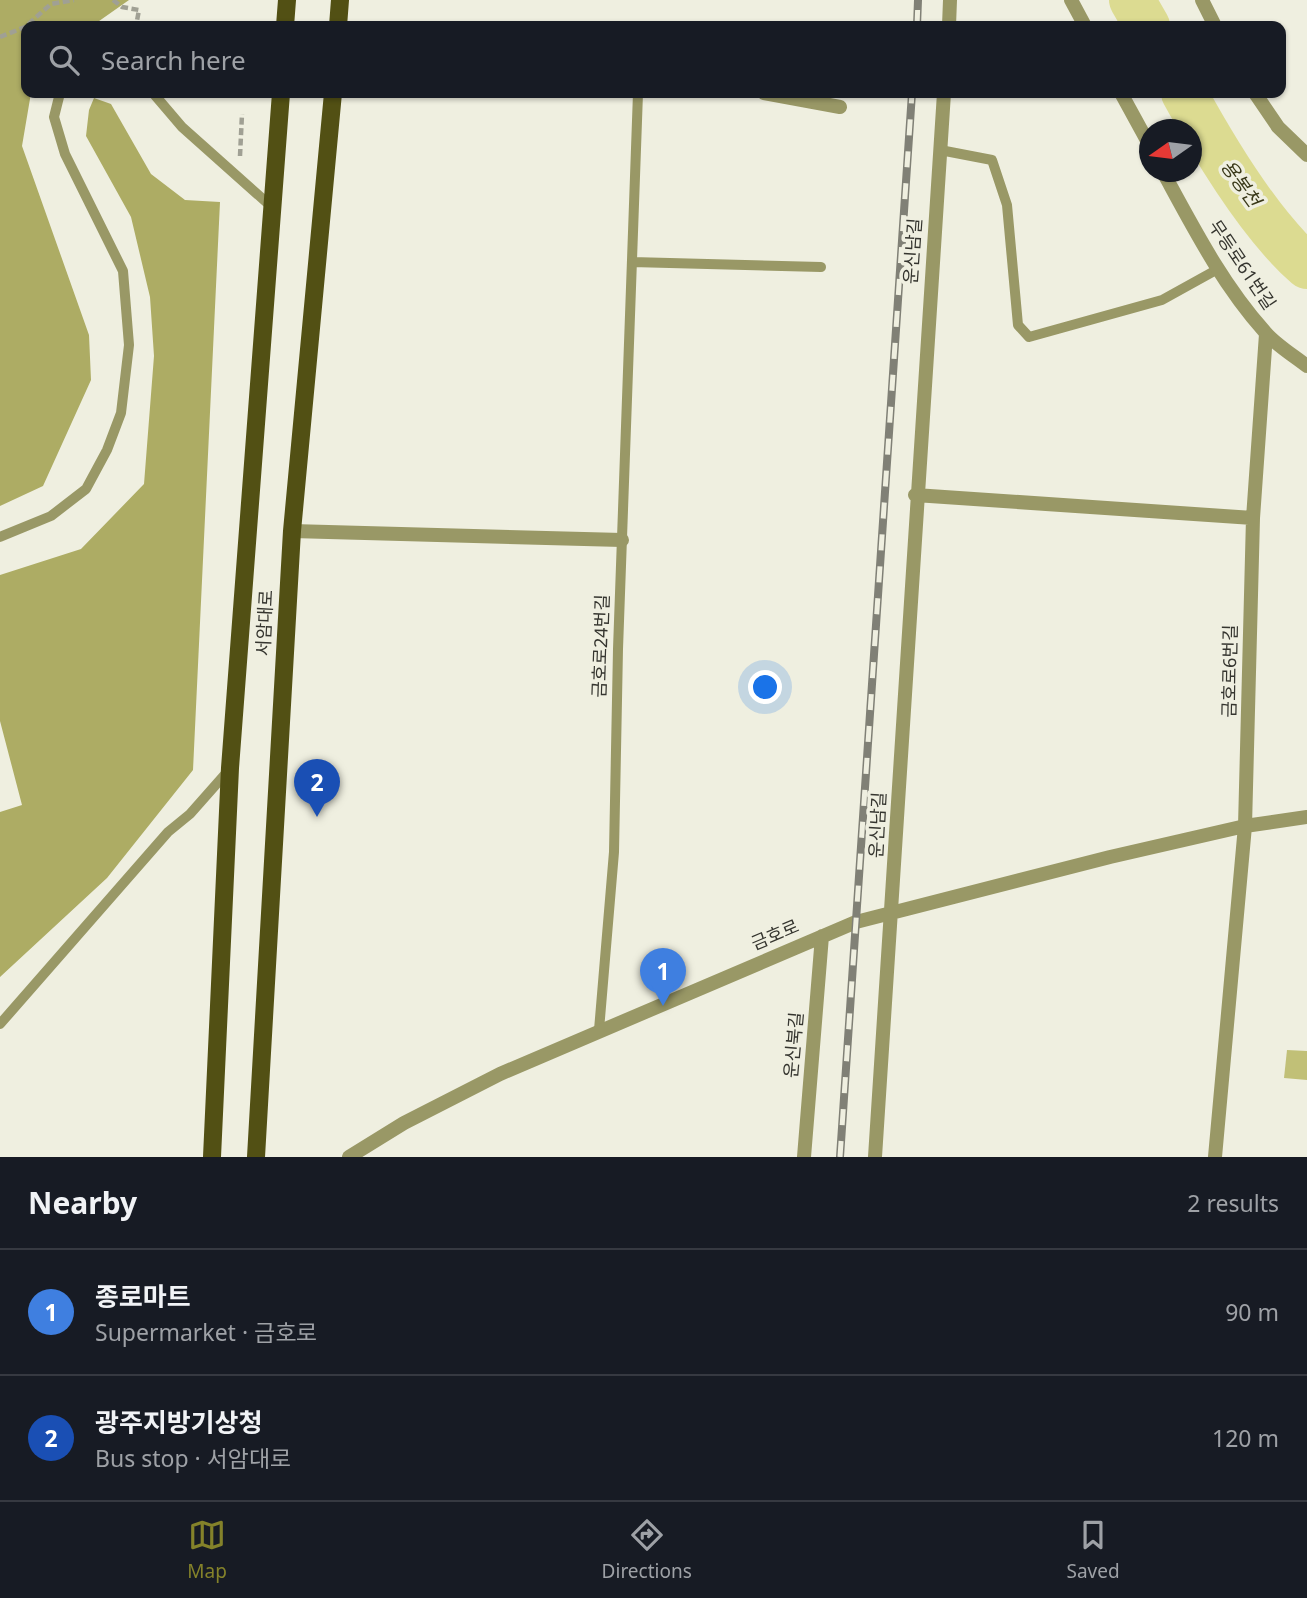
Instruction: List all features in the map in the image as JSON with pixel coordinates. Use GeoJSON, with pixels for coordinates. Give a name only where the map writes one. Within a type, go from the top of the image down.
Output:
{"type":"FeatureCollection","features":[{"type":"Feature","properties":{"kind":"main road"},"geometry":{"type":"LineString","coordinates":[[285,21],[287,0]]}},
{"type":"Feature","properties":{"kind":"main road"},"geometry":{"type":"LineString","coordinates":[[338,21],[340,0]]}},
{"type":"Feature","properties":{"kind":"main road","name":"서암대로"},"geometry":{"type":"LineString","coordinates":[[212,1157],[230,768],[281,98]]}},
{"type":"Feature","properties":{"kind":"main road","name":"서암대로"},"geometry":{"type":"LineString","coordinates":[[256,1157],[292,531],[333,98]]}},
{"type":"Feature","properties":{"kind":"street"},"geometry":{"type":"LineString","coordinates":[[948,21],[950,0]]}},
{"type":"Feature","properties":{"kind":"street"},"geometry":{"type":"LineString","coordinates":[[1072,0],[1082,21]]}},
{"type":"Feature","properties":{"kind":"street"},"geometry":{"type":"LineString","coordinates":[[1202,0],[1212,21]]}},
{"type":"Feature","properties":{"kind":"street"},"geometry":{"type":"LineString","coordinates":[[791,98],[840,107]]}},
{"type":"Feature","properties":{"kind":"street","name":"운신남길"},"geometry":{"type":"LineString","coordinates":[[875,1157],[893,911],[915,495],[944,98]]}},
{"type":"Feature","properties":{"kind":"street"},"geometry":{"type":"LineString","coordinates":[[1124,98],[1139,126]]}},
{"type":"Feature","properties":{"kind":"street"},"geometry":{"type":"LineString","coordinates":[[1258,98],[1278,127],[1307,155]]}},
{"type":"Feature","properties":{"kind":"street","name":"무등로61번길"},"geometry":{"type":"LineString","coordinates":[[1169,182],[1218,269],[1266,334],[1307,366]]}},
{"type":"Feature","properties":{"kind":"street","name":"금호로6번길"},"geometry":{"type":"LineString","coordinates":[[1245,826],[1253,518],[1266,334]]}},
{"type":"Feature","properties":{"kind":"street"},"geometry":{"type":"LineString","coordinates":[[915,495],[1253,518]]}},
{"type":"Feature","properties":{"kind":"street"},"geometry":{"type":"LineString","coordinates":[[292,531],[622,540]]}},
{"type":"Feature","properties":{"kind":"street","name":"금호로"},"geometry":{"type":"LineString","coordinates":[[349,1157],[449,1099],[599,1030],[822,936],[893,911],[1245,826],[1307,817]]}},
{"type":"Feature","properties":{"kind":"street"},"geometry":{"type":"LineString","coordinates":[[1215,1157],[1245,826]]}},
{"type":"Feature","properties":{"kind":"street","name":"운신북길"},"geometry":{"type":"LineString","coordinates":[[804,1157],[822,936]]}},
{"type":"Feature","properties":{"kind":"lane"},"geometry":{"type":"LineString","coordinates":[[0,537],[51,516],[86,489],[107,450],[121,413],[129,345],[123,271],[65,154],[54,117],[59,98]]}},
{"type":"Feature","properties":{"kind":"lane"},"geometry":{"type":"LineString","coordinates":[[156,98],[182,127],[274,209]]}},
{"type":"Feature","properties":{"kind":"lane","name":"금호로24번길"},"geometry":{"type":"LineString","coordinates":[[599,1030],[614,852],[638,98]]}},
{"type":"Feature","properties":{"kind":"lane"},"geometry":{"type":"LineString","coordinates":[[940,150],[992,160],[1007,205],[1018,325],[1029,337],[1162,300],[1218,269]]}},
{"type":"Feature","properties":{"kind":"lane"},"geometry":{"type":"LineString","coordinates":[[632,262],[821,267]]}},
{"type":"Feature","properties":{"kind":"lane"},"geometry":{"type":"LineString","coordinates":[[0,1024],[100,908],[230,768]]}},
{"type":"Feature","properties":{"kind":"path"},"geometry":{"type":"LineString","coordinates":[[32,21],[51,4],[74,0]]}},
{"type":"Feature","properties":{"kind":"path"},"geometry":{"type":"LineString","coordinates":[[113,0],[122,7],[139,10],[137,21]]}},
{"type":"Feature","properties":{"kind":"path"},"geometry":{"type":"LineString","coordinates":[[0,37],[21,29]]}},
{"type":"Feature","properties":{"kind":"path"},"geometry":{"type":"LineString","coordinates":[[238,178],[242,114]]}},
{"type":"Feature","properties":{"kind":"shaded area"},"geometry":{"type":"Polygon","coordinates":[[[0,0],[129,0],[99,21],[21,21],[21,98],[30,98],[22,146],[89,335],[91,380],[43,486],[0,506],[0,0]]]}},
{"type":"Feature","properties":{"kind":"shaded area"},"geometry":{"type":"Polygon","coordinates":[[[94,98],[111,104],[151,174],[185,200],[220,202],[193,770],[107,878],[0,977],[0,812],[22,805],[0,721],[0,575],[81,549],[144,484],[154,356],[150,297],[131,217],[86,136],[89,110],[94,98]]]}},
{"type":"Feature","properties":{"kind":"building"},"geometry":{"type":"Polygon","coordinates":[[[1287,1050],[1307,1051],[1307,1080],[1284,1078],[1287,1050]]]}},
{"type":"Feature","properties":{"kind":"waterway","name":"용봉천"},"geometry":{"type":"LineString","coordinates":[[1132,0],[1144,21]]}},
{"type":"Feature","properties":{"kind":"waterway","name":"용봉천"},"geometry":{"type":"LineString","coordinates":[[1187,98],[1223,161],[1255,207],[1289,249],[1307,266]]}},
{"type":"Feature","properties":{"kind":"railway"},"geometry":{"type":"LineString","coordinates":[[917,21],[918,0]]}},
{"type":"Feature","properties":{"kind":"railway"},"geometry":{"type":"LineString","coordinates":[[840,1157],[912,98]]}},
{"type":"Feature","properties":{"kind":"place","name":"광주지방기상청"},"geometry":{"type":"Point","coordinates":[317,817]}},
{"type":"Feature","properties":{"kind":"place","name":"종로마트"},"geometry":{"type":"Point","coordinates":[663,1006]}}]}
